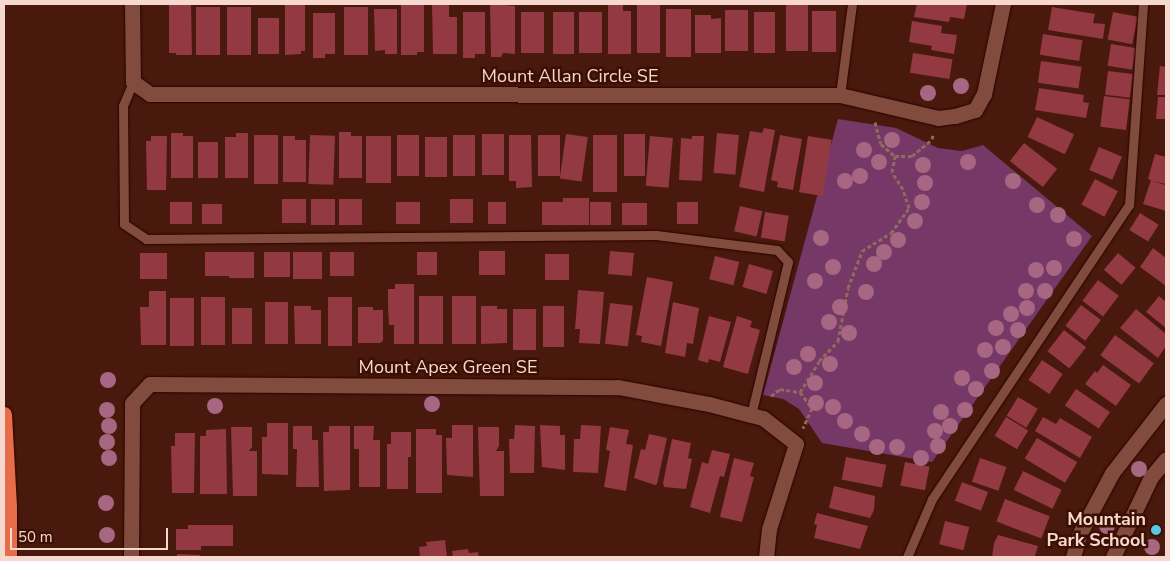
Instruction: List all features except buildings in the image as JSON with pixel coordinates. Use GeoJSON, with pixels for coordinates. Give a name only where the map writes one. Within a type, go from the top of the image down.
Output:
{"type":"FeatureCollection","features":[{"type":"Feature","properties":{"kind":"highway"},"geometry":{"type":"LineString","coordinates":[[4,414],[9,557]]}},
{"type":"Feature","properties":{"kind":"street"},"geometry":{"type":"LineString","coordinates":[[132,4],[133,82]]}},
{"type":"Feature","properties":{"kind":"street","name":"Mount Allan Circle SE"},"geometry":{"type":"LineString","coordinates":[[133,82],[150,94],[840,95],[938,118],[956,116],[974,110],[984,94],[1003,4]]}},
{"type":"Feature","properties":{"kind":"street","name":"Mount Apex Green SE"},"geometry":{"type":"LineString","coordinates":[[132,557],[132,403],[150,384],[618,386],[710,404],[757,416],[796,444]]}},
{"type":"Feature","properties":{"kind":"street"},"geometry":{"type":"LineString","coordinates":[[1073,557],[1080,533],[1112,473],[1166,404]]}},
{"type":"Feature","properties":{"kind":"street"},"geometry":{"type":"LineString","coordinates":[[766,557],[769,529],[796,444]]}},
{"type":"Feature","properties":{"kind":"street"},"geometry":{"type":"LineString","coordinates":[[1113,557],[1151,477],[1166,459]]}},
{"type":"Feature","properties":{"kind":"lane"},"geometry":{"type":"LineString","coordinates":[[840,95],[852,4]]}},
{"type":"Feature","properties":{"kind":"lane"},"geometry":{"type":"LineString","coordinates":[[908,557],[932,499],[1129,205],[1143,4]]}},
{"type":"Feature","properties":{"kind":"lane"},"geometry":{"type":"LineString","coordinates":[[133,82],[123,106],[124,224],[146,239],[656,235],[778,250],[788,262],[757,416]]}},
{"type":"Feature","properties":{"kind":"path"},"geometry":{"type":"LineString","coordinates":[[876,104],[874,120],[881,144],[895,156],[912,156],[932,139],[938,118]]}},
{"type":"Feature","properties":{"kind":"path"},"geometry":{"type":"LineString","coordinates":[[800,392],[819,361],[838,341],[848,288],[862,251],[892,233],[908,208],[903,189],[892,172],[895,156]]}},
{"type":"Feature","properties":{"kind":"path"},"geometry":{"type":"LineString","coordinates":[[757,416],[767,400],[780,389],[800,392],[812,408],[796,444]]}},
{"type":"Feature","properties":{"kind":"shaded area"},"geometry":{"type":"Polygon","coordinates":[[[838,119],[896,128],[938,148],[962,151],[983,145],[1092,236],[932,462],[822,443],[799,409],[783,399],[763,395],[838,119]]]}},
{"type":"Feature","properties":{"kind":"place","name":"Mountain Park School"},"geometry":{"type":"Point","coordinates":[1156,530]}}]}
